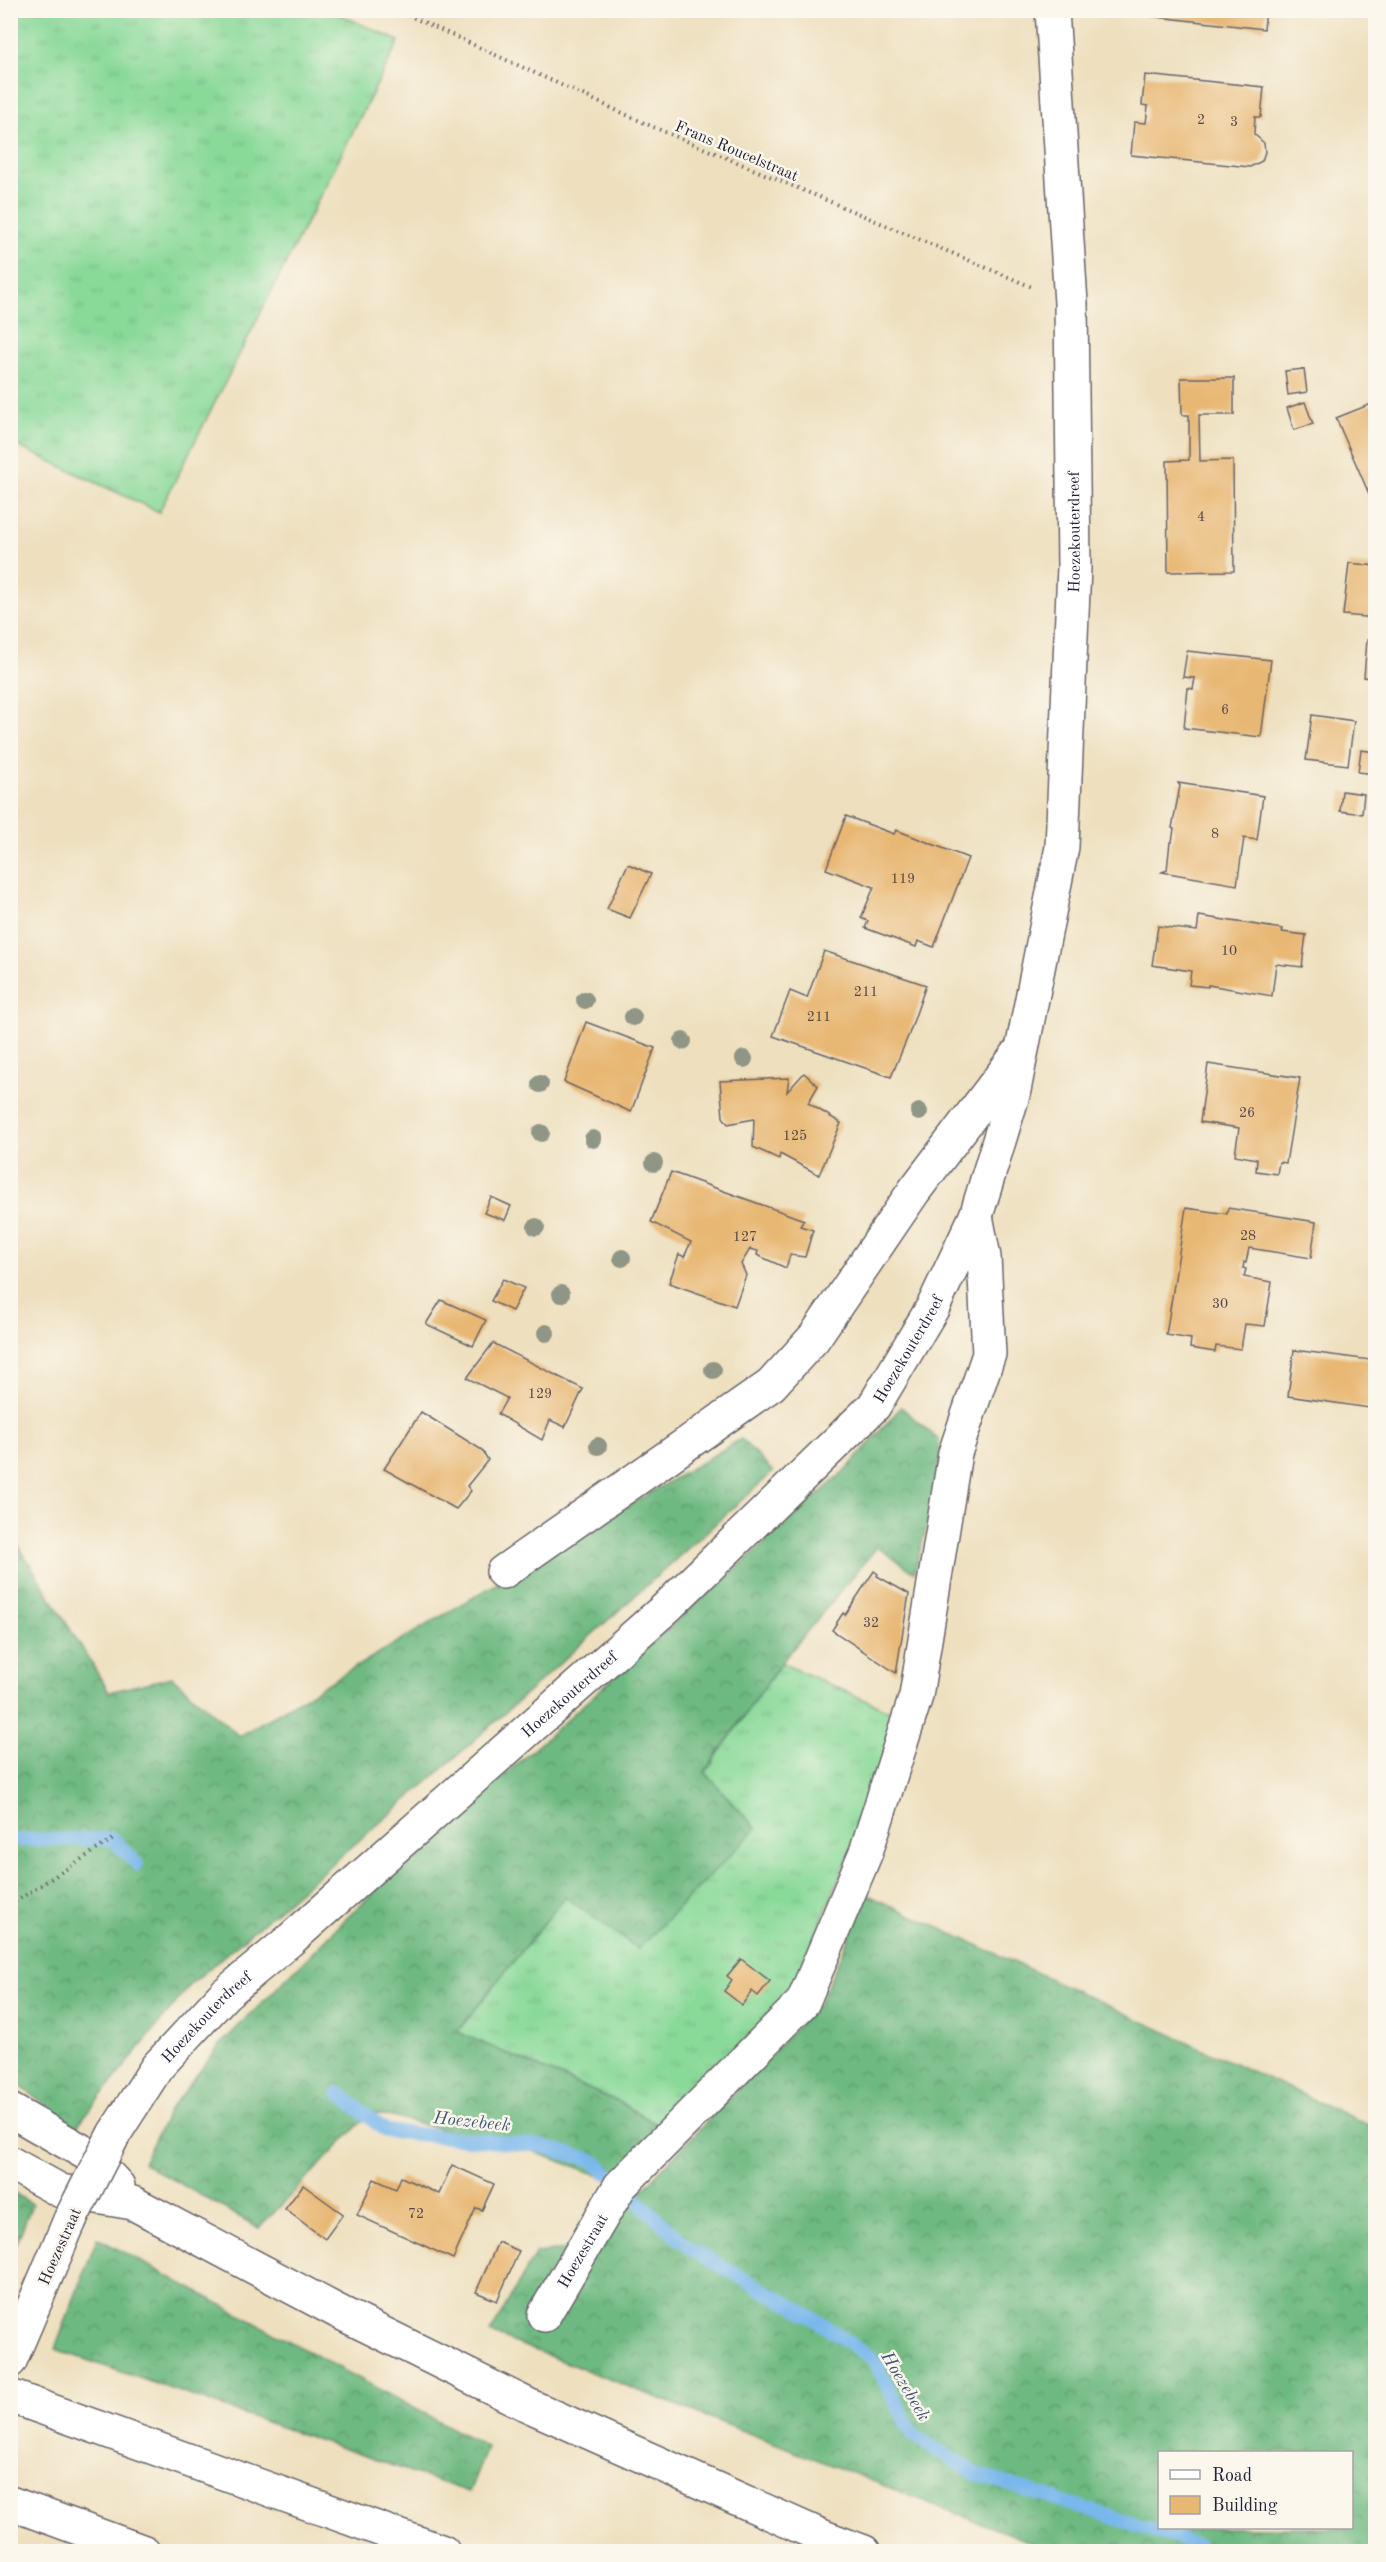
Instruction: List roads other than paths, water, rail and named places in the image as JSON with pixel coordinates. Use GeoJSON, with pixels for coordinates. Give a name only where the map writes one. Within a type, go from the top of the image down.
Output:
{"type":"FeatureCollection","features":[{"type":"Feature","properties":{"kind":"main road","name":"Hoezekouterdreef"},"geometry":{"type":"LineString","coordinates":[[114,2134],[157,2067],[225,1994],[308,1924],[666,1608],[874,1406],[933,1307],[976,1216],[1013,1095],[1062,847],[1074,567],[1071,303],[1052,10]]}},
{"type":"Feature","properties":{"kind":"main road","name":"Hoezekouterdreef"},"geometry":{"type":"LineString","coordinates":[[503,1572],[771,1385],[814,1338],[914,1191],[1021,1050]]}},
{"type":"Feature","properties":{"kind":"main road","name":"Hoezekouterdreef"},"geometry":{"type":"LineString","coordinates":[[620,2186],[803,2002],[866,1852],[916,1696],[955,1453],[989,1354],[984,1257],[976,1216]]}},
{"type":"Feature","properties":{"kind":"main road"},"geometry":{"type":"LineString","coordinates":[[10,2110],[89,2156],[133,2203]]}},
{"type":"Feature","properties":{"kind":"main road","name":"Hoezestraat"},"geometry":{"type":"LineString","coordinates":[[10,2361],[70,2220],[114,2134]]}},
{"type":"Feature","properties":{"kind":"main road"},"geometry":{"type":"LineString","coordinates":[[10,2163],[61,2191],[133,2203],[339,2312],[530,2406],[826,2538],[864,2552]]}},
{"type":"Feature","properties":{"kind":"main road","name":"Hoezestraat"},"geometry":{"type":"LineString","coordinates":[[544,2315],[620,2186]]}},
{"type":"Feature","properties":{"kind":"main road"},"geometry":{"type":"LineString","coordinates":[[10,2396],[443,2552]]}},
{"type":"Feature","properties":{"kind":"main road"},"geometry":{"type":"LineString","coordinates":[[10,2503],[144,2552]]}},
{"type":"Feature","properties":{"kind":"waterway","name":"Hoezebeek"},"geometry":{"type":"LineString","coordinates":[[10,1840],[113,1839],[137,1864]]}},
{"type":"Feature","properties":{"kind":"waterway","name":"Hoezebeek"},"geometry":{"type":"LineString","coordinates":[[339,2093],[386,2131],[540,2146],[593,2160],[607,2173]]}},
{"type":"Feature","properties":{"kind":"waterway","name":"Hoezebeek"},"geometry":{"type":"LineString","coordinates":[[634,2198],[692,2250],[807,2314],[873,2359],[913,2435],[976,2474],[1181,2539],[1207,2552]]}}]}
